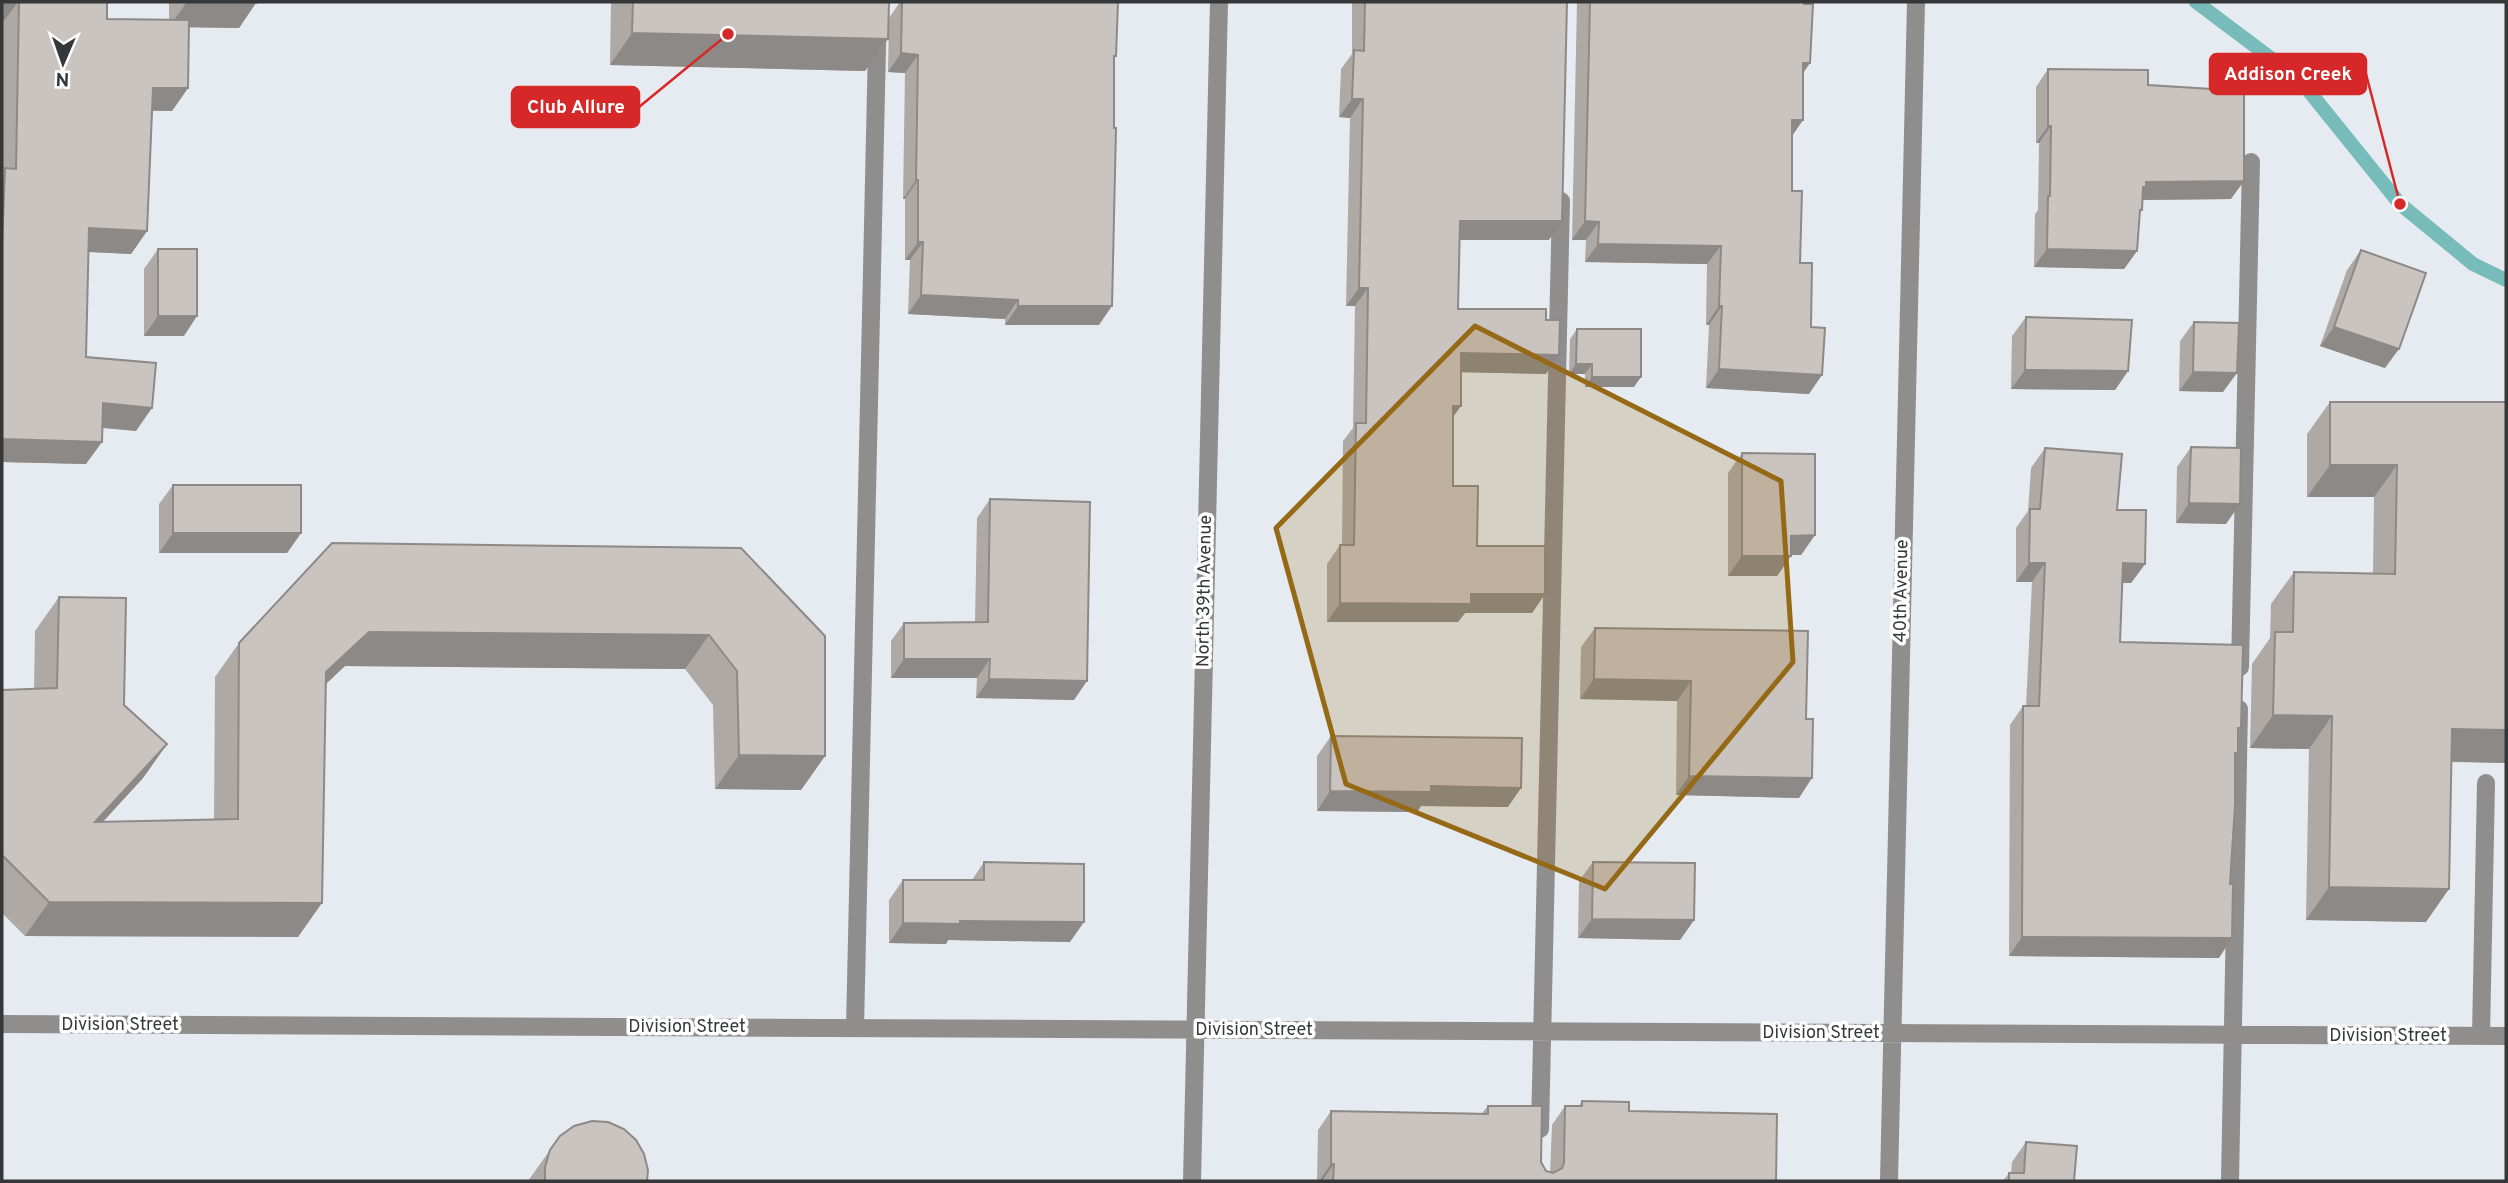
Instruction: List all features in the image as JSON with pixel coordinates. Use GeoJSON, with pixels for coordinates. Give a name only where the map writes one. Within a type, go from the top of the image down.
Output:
{"type":"FeatureCollection","features":[{"type":"Feature","properties":{"kind":"street"},"geometry":{"type":"LineString","coordinates":[[855,1028],[878,2]]}},
{"type":"Feature","properties":{"kind":"street","name":"North 39th Avenue"},"geometry":{"type":"LineString","coordinates":[[1192,1181],[1219,2]]}},
{"type":"Feature","properties":{"kind":"street","name":"40th Avenue"},"geometry":{"type":"LineString","coordinates":[[1889,1181],[1916,2]]}},
{"type":"Feature","properties":{"kind":"street"},"geometry":{"type":"LineString","coordinates":[[2230,1181],[2251,162]]}},
{"type":"Feature","properties":{"kind":"street"},"geometry":{"type":"LineString","coordinates":[[1540,1142],[1562,183]]}},
{"type":"Feature","properties":{"kind":"street"},"geometry":{"type":"LineString","coordinates":[[2481,1036],[2486,783]]}},
{"type":"Feature","properties":{"kind":"street","name":"Division Street"},"geometry":{"type":"LineString","coordinates":[[2,1024],[2506,1036]]}},
{"type":"Feature","properties":{"kind":"highlighted area"},"geometry":{"type":"Polygon","coordinates":[[[1475,326],[1781,481],[1793,662],[1605,889],[1346,784],[1276,528],[1475,326]]]}},
{"type":"Feature","properties":{"kind":"building"},"geometry":{"type":"Polygon","coordinates":[[[19,2],[107,2],[107,19],[189,20],[188,88],[153,88],[147,231],[89,228],[86,357],[156,363],[152,408],[103,403],[102,442],[2,439],[2,246],[5,168],[16,169],[19,2]]]}},
{"type":"Feature","properties":{"kind":"building"},"geometry":{"type":"Polygon","coordinates":[[[633,2],[889,2],[888,39],[632,33],[633,2]]]}},
{"type":"Feature","properties":{"kind":"building"},"geometry":{"type":"Polygon","coordinates":[[[902,2],[1118,2],[1114,56],[1116,128],[1112,306],[1018,306],[1018,300],[921,295],[923,242],[918,242],[916,180],[918,55],[901,53],[902,2]]]}},
{"type":"Feature","properties":{"kind":"building"},"geometry":{"type":"Polygon","coordinates":[[[1365,2],[1567,2],[1562,221],[1460,221],[1458,309],[1546,309],[1546,320],[1560,320],[1559,355],[1461,353],[1461,406],[1453,406],[1453,486],[1478,486],[1477,546],[1545,546],[1545,594],[1471,594],[1471,604],[1340,603],[1340,545],[1354,545],[1356,423],[1366,423],[1368,288],[1359,288],[1363,99],[1352,99],[1354,50],[1364,51],[1365,2]]]}},
{"type":"Feature","properties":{"kind":"building"},"geometry":{"type":"Polygon","coordinates":[[[1590,2],[1813,4],[1810,63],[1803,63],[1803,120],[1792,120],[1792,191],[1802,191],[1800,263],[1812,263],[1811,327],[1825,328],[1822,375],[1719,369],[1721,246],[1598,244],[1599,222],[1585,221],[1590,2]]]}},
{"type":"Feature","properties":{"kind":"building"},"geometry":{"type":"Polygon","coordinates":[[[2048,69],[2148,70],[2148,85],[2244,91],[2244,181],[2146,182],[2140,210],[2137,251],[2047,249],[2051,126],[2048,126],[2048,69]]]}},
{"type":"Feature","properties":{"kind":"building"},"geometry":{"type":"Polygon","coordinates":[[[158,249],[197,249],[197,316],[158,316],[158,249]]]}},
{"type":"Feature","properties":{"kind":"building"},"geometry":{"type":"Polygon","coordinates":[[[2361,250],[2426,273],[2399,349],[2334,327],[2361,250]]]}},
{"type":"Feature","properties":{"kind":"building"},"geometry":{"type":"Polygon","coordinates":[[[2026,317],[2132,320],[2128,371],[2025,370],[2026,317]]]}},
{"type":"Feature","properties":{"kind":"building"},"geometry":{"type":"Polygon","coordinates":[[[2194,322],[2239,323],[2237,373],[2193,372],[2194,322]]]}},
{"type":"Feature","properties":{"kind":"building"},"geometry":{"type":"Polygon","coordinates":[[[1577,329],[1641,329],[1641,377],[1592,377],[1592,364],[1576,364],[1577,329]]]}},
{"type":"Feature","properties":{"kind":"building"},"geometry":{"type":"Polygon","coordinates":[[[2330,402],[2506,402],[2506,730],[2452,729],[2449,889],[2329,887],[2332,716],[2273,715],[2275,632],[2293,632],[2294,572],[2395,574],[2397,465],[2330,465],[2330,402]]]}},
{"type":"Feature","properties":{"kind":"building"},"geometry":{"type":"Polygon","coordinates":[[[2191,447],[2241,448],[2240,504],[2189,503],[2191,447]]]}},
{"type":"Feature","properties":{"kind":"building"},"geometry":{"type":"Polygon","coordinates":[[[2045,448],[2122,454],[2117,510],[2146,510],[2145,564],[2123,563],[2120,642],[2243,645],[2241,728],[2238,728],[2238,753],[2235,753],[2230,884],[2233,884],[2232,938],[2022,937],[2023,706],[2039,706],[2045,563],[2029,563],[2030,509],[2040,509],[2045,448]]]}},
{"type":"Feature","properties":{"kind":"building"},"geometry":{"type":"Polygon","coordinates":[[[1742,453],[1815,454],[1815,535],[1791,536],[1791,556],[1742,556],[1742,453]]]}},
{"type":"Feature","properties":{"kind":"building"},"geometry":{"type":"Polygon","coordinates":[[[173,485],[301,485],[301,533],[173,533],[173,485]]]}},
{"type":"Feature","properties":{"kind":"building"},"geometry":{"type":"Polygon","coordinates":[[[990,499],[1090,502],[1087,681],[989,679],[990,659],[904,659],[904,623],[988,622],[990,499]]]}},
{"type":"Feature","properties":{"kind":"building"},"geometry":{"type":"Polygon","coordinates":[[[332,543],[741,548],[825,636],[825,756],[739,755],[737,671],[709,635],[369,632],[326,672],[322,903],[49,902],[2,855],[2,690],[57,688],[59,597],[126,598],[124,705],[167,744],[95,822],[238,819],[239,643],[332,543]]]}},
{"type":"Feature","properties":{"kind":"building"},"geometry":{"type":"Polygon","coordinates":[[[1595,628],[1808,631],[1806,719],[1813,719],[1812,778],[1689,776],[1691,681],[1594,679],[1595,628]]]}},
{"type":"Feature","properties":{"kind":"building"},"geometry":{"type":"Polygon","coordinates":[[[1331,736],[1522,738],[1521,788],[1431,786],[1431,792],[1330,791],[1331,736]]]}},
{"type":"Feature","properties":{"kind":"building"},"geometry":{"type":"Polygon","coordinates":[[[984,862],[1084,864],[1084,922],[903,923],[903,880],[984,880],[984,862]]]}},
{"type":"Feature","properties":{"kind":"building"},"geometry":{"type":"Polygon","coordinates":[[[1593,862],[1695,863],[1694,920],[1592,919],[1593,862]]]}},
{"type":"Feature","properties":{"kind":"building"},"geometry":{"type":"Polygon","coordinates":[[[1582,1101],[1629,1102],[1629,1111],[1777,1114],[1776,1181],[1333,1181],[1331,1111],[1488,1114],[1488,1106],[1542,1106],[1541,1162],[1546,1171],[1553,1173],[1562,1168],[1564,1163],[1565,1106],[1582,1106],[1582,1101]]]}},
{"type":"Feature","properties":{"kind":"building"},"geometry":{"type":"Polygon","coordinates":[[[592,1121],[608,1122],[624,1129],[636,1140],[644,1154],[648,1170],[647,1181],[545,1181],[545,1167],[550,1150],[560,1136],[574,1126],[592,1121]]]}},
{"type":"Feature","properties":{"kind":"building"},"geometry":{"type":"Polygon","coordinates":[[[2026,1142],[2077,1146],[2074,1181],[2009,1181],[2009,1173],[2024,1173],[2026,1142]]]}},
{"type":"Feature","properties":{"kind":"waterway"},"geometry":{"type":"LineString","coordinates":[[2196,2],[2300,80],[2400,204],[2473,264],[2506,280]]}},
{"type":"Feature","properties":{"kind":"place","name":"Club Allure"},"geometry":{"type":"Point","coordinates":[728,34]}},
{"type":"Feature","properties":{"kind":"place","name":"Addison Creek"},"geometry":{"type":"Point","coordinates":[2400,204]}}]}
